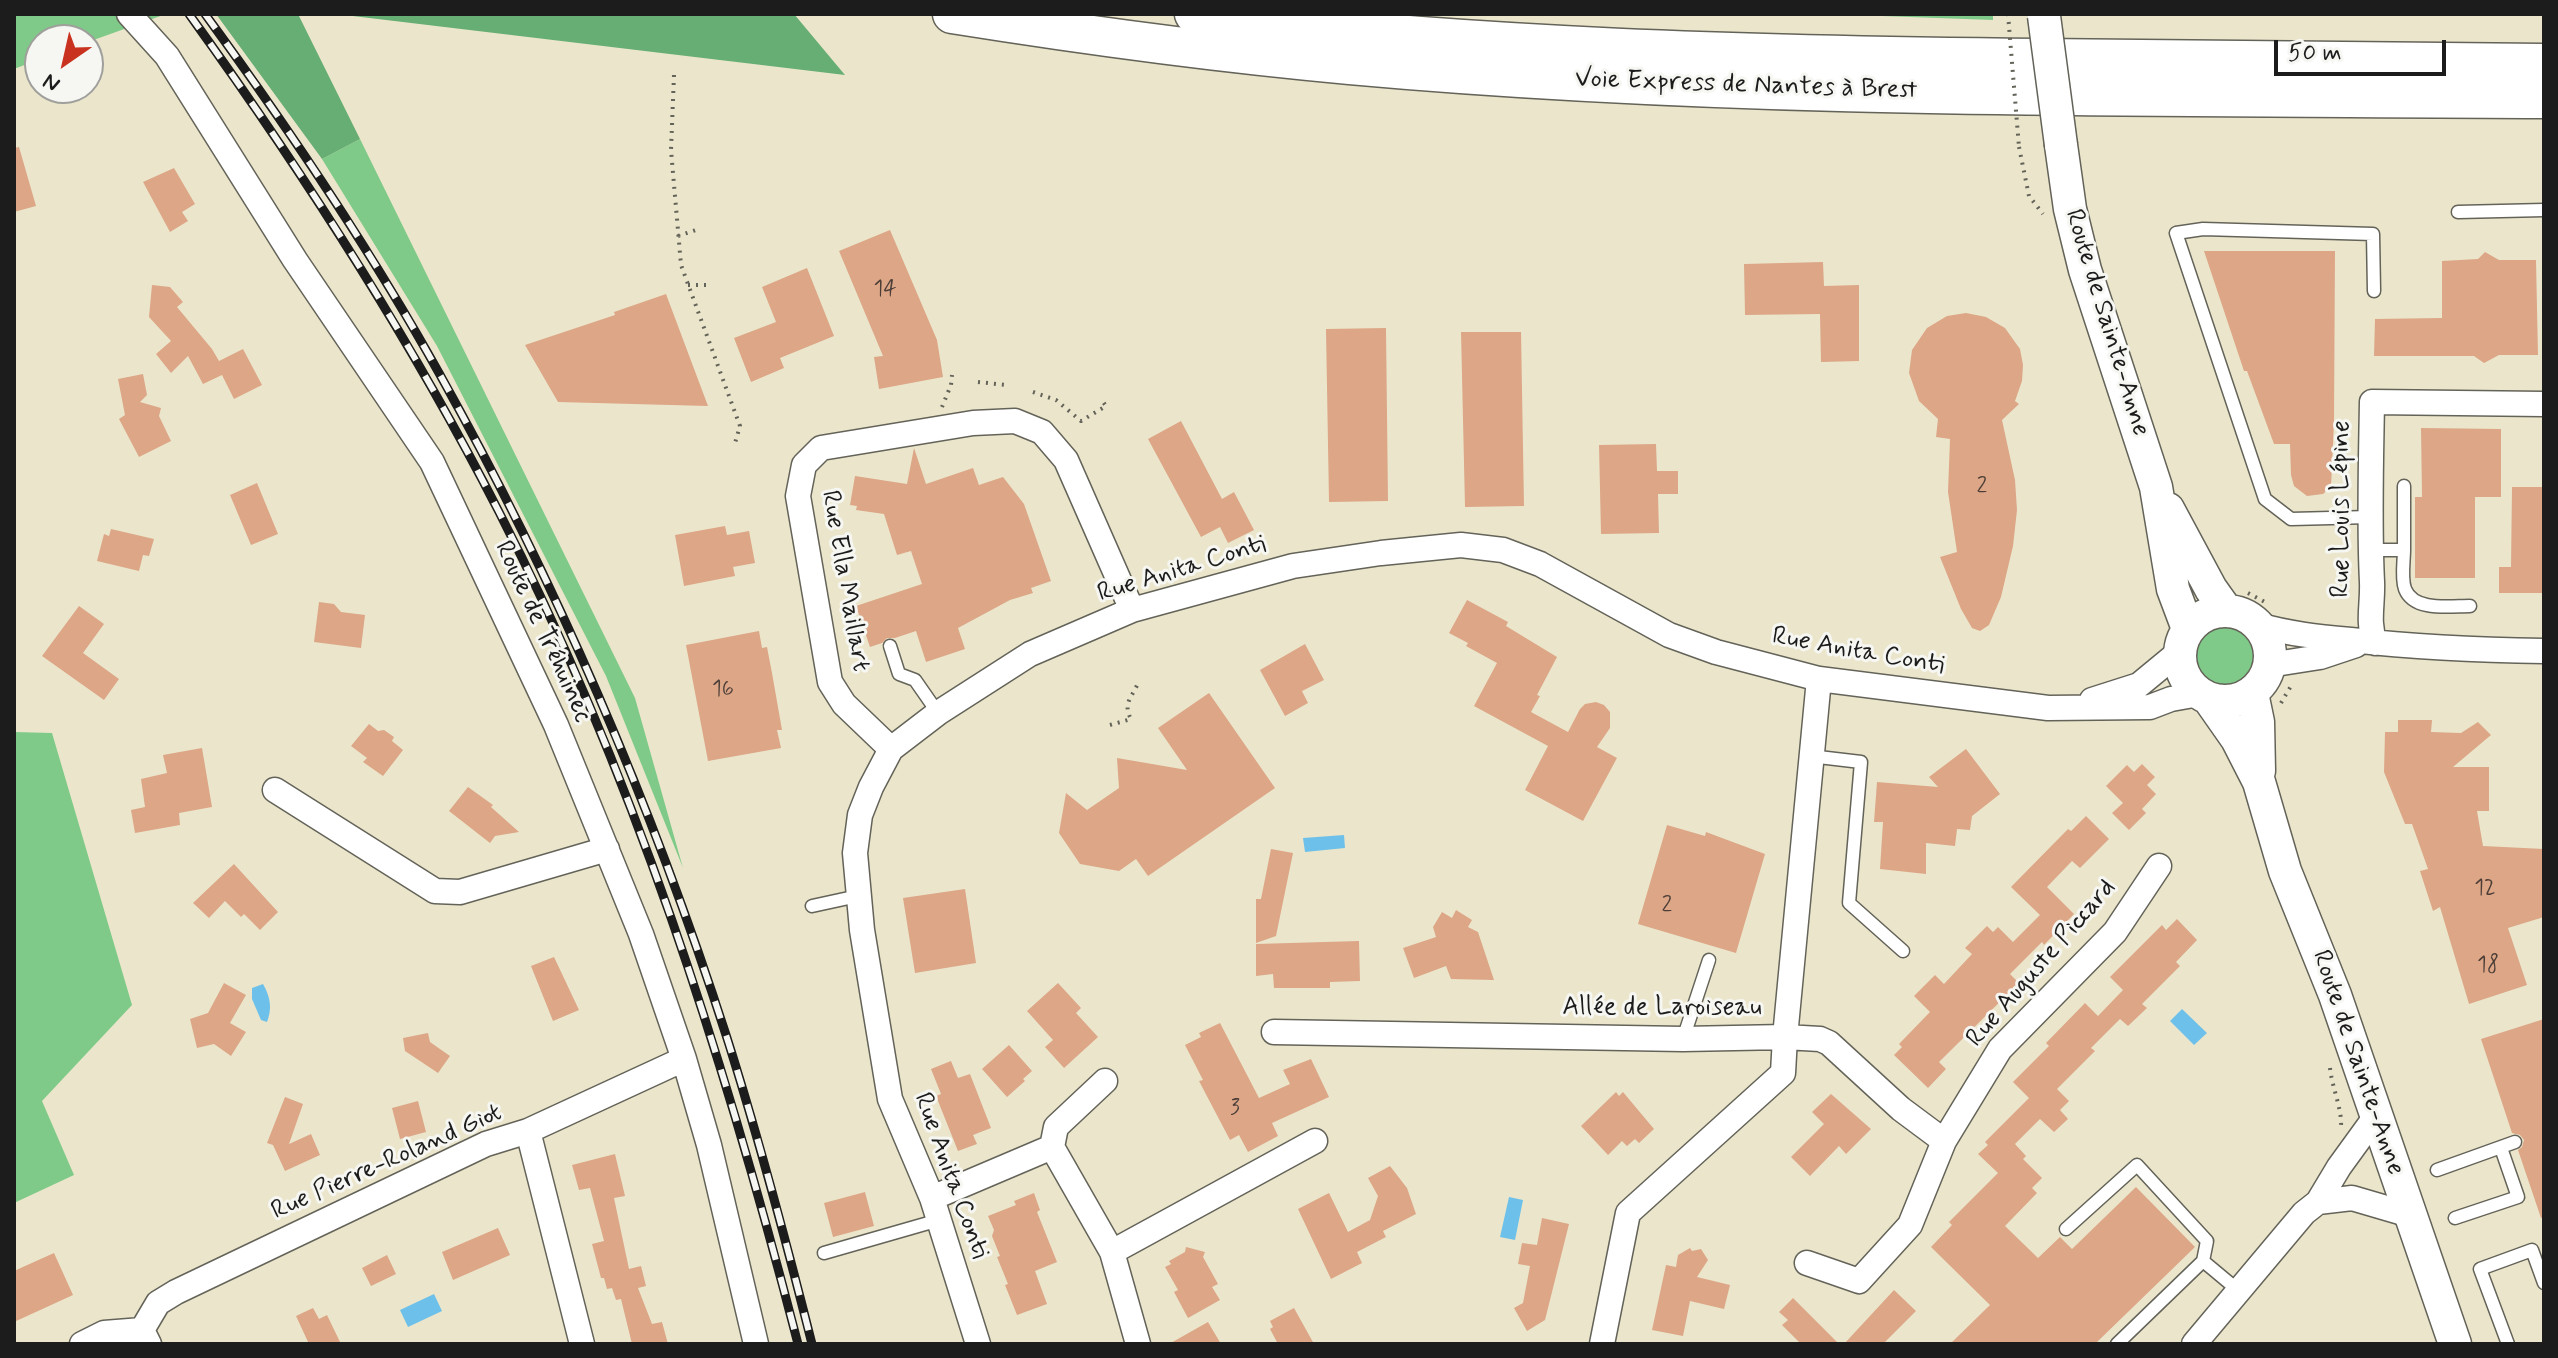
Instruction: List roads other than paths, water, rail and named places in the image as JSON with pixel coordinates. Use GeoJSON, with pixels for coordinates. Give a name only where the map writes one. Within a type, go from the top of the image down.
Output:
{"type":"FeatureCollection","features":[{"type":"Feature","properties":{"kind":"highway","name":"Voie Express de Nantes à Brest"},"geometry":{"type":"LineString","coordinates":[[952,14],[1079,34],[1249,55],[1444,73],[1566,80],[1908,93],[2544,99]]}},
{"type":"Feature","properties":{"kind":"highway","name":"Voie Express de Nantes à Brest"},"geometry":{"type":"LineString","coordinates":[[1194,14],[1399,35],[1662,50],[2544,63]]}},
{"type":"Feature","properties":{"kind":"main road","name":"Route de Sainte-Anne"},"geometry":{"type":"LineString","coordinates":[[2044,15],[2070,209],[2085,270],[2156,487],[2183,640],[2183,675],[2204,696],[2237,739],[2259,782],[2285,871],[2335,995],[2455,1344]]}},
{"type":"Feature","properties":{"kind":"main road","name":"Route de Sainte-Anne"},"geometry":{"type":"LineString","coordinates":[[2156,487],[2211,589],[2235,601]]}},
{"type":"Feature","properties":{"kind":"main road"},"geometry":{"type":"LineString","coordinates":[[2183,640],[2198,619],[2235,601],[2238,612],[2266,616],[2270,651],[2282,672],[2266,676],[2266,699],[2224,702],[2204,696]]}},
{"type":"Feature","properties":{"kind":"main road","name":"Route de Sainte-Anne"},"geometry":{"type":"LineString","coordinates":[[2259,782],[2258,722],[2266,699]]}},
{"type":"Feature","properties":{"kind":"street","name":"Route de Tréhuinec"},"geometry":{"type":"LineString","coordinates":[[129,14],[167,56],[295,260],[432,462],[556,725],[641,934],[684,1059],[709,1145],[756,1344]]}},
{"type":"Feature","properties":{"kind":"street","name":"Rue Louis Lépine"},"geometry":{"type":"LineString","coordinates":[[2371,643],[2372,402],[2544,404]]}},
{"type":"Feature","properties":{"kind":"street","name":"Rue Ella Maillart"},"geometry":{"type":"LineString","coordinates":[[891,749],[844,704],[830,682],[798,496],[804,465],[821,448],[973,423],[1015,421],[1042,432],[1066,460],[1132,610]]}},
{"type":"Feature","properties":{"kind":"street","name":"Rue Anita Conti"},"geometry":{"type":"LineString","coordinates":[[978,1344],[936,1209],[890,1099],[858,896],[855,853],[860,815],[891,749],[938,713],[1030,654],[1132,610],[1293,566],[1461,545],[1503,550],[1540,564],[1669,635],[1716,652],[1819,679],[2048,708],[2150,707],[2204,696]]}},
{"type":"Feature","properties":{"kind":"street"},"geometry":{"type":"LineString","coordinates":[[2266,616],[2290,634],[2455,649],[2544,651]]}},
{"type":"Feature","properties":{"kind":"street","name":"Rue Anita Conti"},"geometry":{"type":"LineString","coordinates":[[2066,708],[2139,685],[2183,640]]}},
{"type":"Feature","properties":{"kind":"street"},"geometry":{"type":"LineString","coordinates":[[2282,672],[2320,657],[2371,643]]}},
{"type":"Feature","properties":{"kind":"street","name":"Allée de Laroiseau"},"geometry":{"type":"LineString","coordinates":[[1274,1032],[1683,1039],[1785,1037],[1819,679]]}},
{"type":"Feature","properties":{"kind":"street"},"geometry":{"type":"LineString","coordinates":[[275,790],[435,891],[460,892],[607,849]]}},
{"type":"Feature","properties":{"kind":"street","name":"Rue Auguste Piccard"},"geometry":{"type":"LineString","coordinates":[[1807,1263],[1859,1281],[1910,1225],[1944,1141],[2000,1049],[2115,932],[2159,866]]}},
{"type":"Feature","properties":{"kind":"street"},"geometry":{"type":"LineString","coordinates":[[1602,1344],[1628,1213],[1783,1073],[1785,1037],[1820,1039],[1829,1043],[1901,1109],[1944,1141]]}},
{"type":"Feature","properties":{"kind":"street","name":"Rue Pierre-Roland Giot"},"geometry":{"type":"LineString","coordinates":[[146,1337],[158,1303],[176,1292],[486,1144],[528,1131],[684,1059]]}},
{"type":"Feature","properties":{"kind":"street"},"geometry":{"type":"LineString","coordinates":[[1105,1081],[1056,1127],[1052,1147],[1112,1252],[1138,1344]]}},
{"type":"Feature","properties":{"kind":"street"},"geometry":{"type":"LineString","coordinates":[[2198,1342],[2304,1213],[2318,1202],[2376,1116]]}},
{"type":"Feature","properties":{"kind":"street"},"geometry":{"type":"LineString","coordinates":[[528,1131],[582,1344]]}},
{"type":"Feature","properties":{"kind":"street"},"geometry":{"type":"LineString","coordinates":[[1112,1252],[1315,1141]]}},
{"type":"Feature","properties":{"kind":"street"},"geometry":{"type":"LineString","coordinates":[[936,1209],[1052,1147]]}},
{"type":"Feature","properties":{"kind":"street"},"geometry":{"type":"LineString","coordinates":[[2318,1202],[2352,1198],[2410,1215]]}},
{"type":"Feature","properties":{"kind":"street"},"geometry":{"type":"LineString","coordinates":[[82,1344],[104,1333],[146,1337]]}},
{"type":"Feature","properties":{"kind":"lane"},"geometry":{"type":"LineString","coordinates":[[2458,212],[2544,210]]}},
{"type":"Feature","properties":{"kind":"lane"},"geometry":{"type":"LineString","coordinates":[[2370,517],[2291,519],[2265,499],[2176,233],[2203,229],[2373,234],[2374,291]]}},
{"type":"Feature","properties":{"kind":"lane"},"geometry":{"type":"LineString","coordinates":[[2404,486],[2404,587],[2410,596],[2429,605],[2470,606]]}},
{"type":"Feature","properties":{"kind":"lane"},"geometry":{"type":"LineString","coordinates":[[2370,550],[2404,550]]}},
{"type":"Feature","properties":{"kind":"lane"},"geometry":{"type":"LineString","coordinates":[[890,646],[899,674],[915,680],[938,713]]}},
{"type":"Feature","properties":{"kind":"lane"},"geometry":{"type":"LineString","coordinates":[[1810,756],[1861,762],[1849,903],[1903,951]]}},
{"type":"Feature","properties":{"kind":"lane"},"geometry":{"type":"LineString","coordinates":[[812,906],[858,896]]}},
{"type":"Feature","properties":{"kind":"lane"},"geometry":{"type":"LineString","coordinates":[[1683,1039],[1709,960]]}},
{"type":"Feature","properties":{"kind":"lane"},"geometry":{"type":"LineString","coordinates":[[2437,1170],[2515,1142]]}},
{"type":"Feature","properties":{"kind":"lane"},"geometry":{"type":"LineString","coordinates":[[2455,1218],[2518,1197],[2501,1148]]}},
{"type":"Feature","properties":{"kind":"lane"},"geometry":{"type":"LineString","coordinates":[[2066,1229],[2137,1165],[2207,1241],[2203,1261],[2117,1344]]}},
{"type":"Feature","properties":{"kind":"lane"},"geometry":{"type":"LineString","coordinates":[[824,1253],[936,1209]]}},
{"type":"Feature","properties":{"kind":"lane"},"geometry":{"type":"LineString","coordinates":[[2508,1344],[2480,1269],[2538,1248],[2544,1283]]}},
{"type":"Feature","properties":{"kind":"lane"},"geometry":{"type":"LineString","coordinates":[[2203,1261],[2239,1291]]}},
{"type":"Feature","properties":{"kind":"water"},"geometry":{"type":"Polygon","coordinates":[[[1344,835],[1345,848],[1305,852],[1303,838],[1344,835]]]}},
{"type":"Feature","properties":{"kind":"water"},"geometry":{"type":"Polygon","coordinates":[[[263,984],[270,1003],[267,1022],[261,1020],[252,999],[252,988],[263,984]]]}},
{"type":"Feature","properties":{"kind":"water"},"geometry":{"type":"Polygon","coordinates":[[[2182,1009],[2207,1033],[2194,1045],[2170,1021],[2182,1009]]]}},
{"type":"Feature","properties":{"kind":"water"},"geometry":{"type":"Polygon","coordinates":[[[1509,1197],[1523,1200],[1515,1240],[1500,1237],[1509,1197]]]}},
{"type":"Feature","properties":{"kind":"water"},"geometry":{"type":"Polygon","coordinates":[[[434,1294],[442,1311],[408,1327],[400,1310],[434,1294]]]}},
{"type":"Feature","properties":{"kind":"railway"},"geometry":{"type":"LineString","coordinates":[[189,14],[313,194],[391,318],[464,445],[547,610],[592,711],[671,918],[739,1130],[798,1344]]}},
{"type":"Feature","properties":{"kind":"railway"},"geometry":{"type":"LineString","coordinates":[[205,14],[328,190],[413,327],[523,534],[600,698],[667,867],[727,1038],[812,1344]]}}]}
